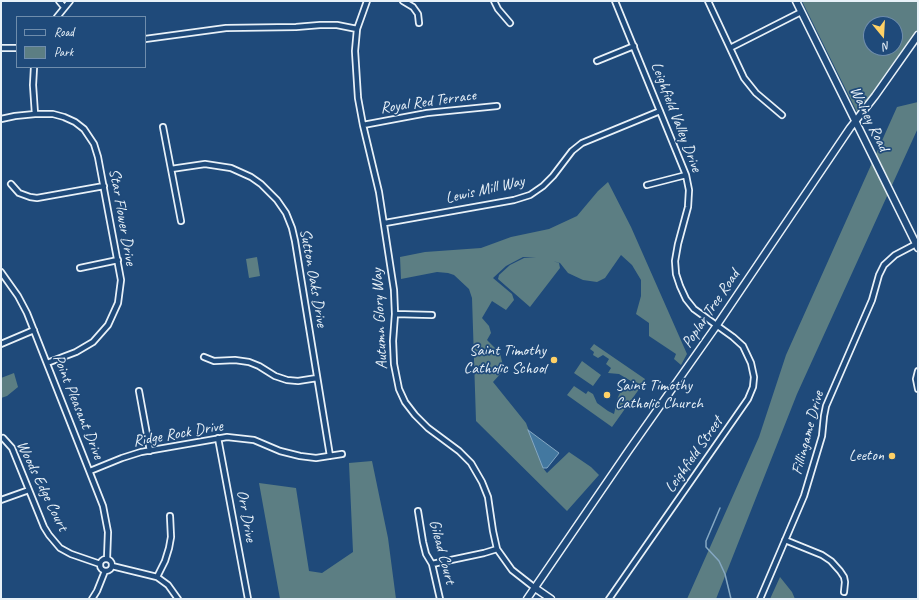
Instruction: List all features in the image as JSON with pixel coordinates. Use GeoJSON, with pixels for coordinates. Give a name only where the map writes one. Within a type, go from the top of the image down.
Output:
{"type":"FeatureCollection","features":[{"type":"Feature","properties":{"kind":"main road","name":"Walney Road"},"geometry":{"type":"LineString","coordinates":[[796,1],[917,246]]}},
{"type":"Feature","properties":{"kind":"main road","name":"Poplar Tree Road"},"geometry":{"type":"LineString","coordinates":[[527,599],[584,513],[717,325],[855,121],[875,96],[918,35]]}},
{"type":"Feature","properties":{"kind":"main road"},"geometry":{"type":"LineString","coordinates":[[535,588],[551,599]]}},
{"type":"Feature","properties":{"kind":"street"},"geometry":{"type":"LineString","coordinates":[[58,1],[64,7]]}},
{"type":"Feature","properties":{"kind":"street"},"geometry":{"type":"LineString","coordinates":[[58,16],[70,1]]}},
{"type":"Feature","properties":{"kind":"street","name":"Autumn Glory Way"},"geometry":{"type":"LineString","coordinates":[[367,1],[357,29],[356,51],[358,98],[379,192],[394,290],[394,364],[399,389],[405,402],[415,415],[428,428],[459,451],[471,463],[482,482],[488,497],[497,549],[512,570],[535,588]]}},
{"type":"Feature","properties":{"kind":"street"},"geometry":{"type":"LineString","coordinates":[[403,1],[412,7],[418,14],[419,24]]}},
{"type":"Feature","properties":{"kind":"street"},"geometry":{"type":"LineString","coordinates":[[494,1],[498,9],[510,23]]}},
{"type":"Feature","properties":{"kind":"street","name":"Leighfield Valley Drive"},"geometry":{"type":"LineString","coordinates":[[615,1],[686,175],[689,200],[676,254],[676,274],[682,292],[691,305],[700,314],[717,325]]}},
{"type":"Feature","properties":{"kind":"street"},"geometry":{"type":"LineString","coordinates":[[708,1],[740,71],[749,84],[782,115]]}},
{"type":"Feature","properties":{"kind":"street"},"geometry":{"type":"LineString","coordinates":[[730,48],[802,12]]}},
{"type":"Feature","properties":{"kind":"street"},"geometry":{"type":"LineString","coordinates":[[146,39],[226,28],[336,25],[357,29]]}},
{"type":"Feature","properties":{"kind":"street"},"geometry":{"type":"LineString","coordinates":[[598,61],[634,46]]}},
{"type":"Feature","properties":{"kind":"street"},"geometry":{"type":"LineString","coordinates":[[1,48],[16,48]]}},
{"type":"Feature","properties":{"kind":"street"},"geometry":{"type":"LineString","coordinates":[[34,68],[34,114]]}},
{"type":"Feature","properties":{"kind":"street","name":"Royal Red Terrace"},"geometry":{"type":"LineString","coordinates":[[364,125],[427,113],[497,106]]}},
{"type":"Feature","properties":{"kind":"street","name":"Lewis Mill Way"},"geometry":{"type":"LineString","coordinates":[[384,223],[514,200],[530,195],[543,186],[553,176],[572,151],[582,143],[660,111]]}},
{"type":"Feature","properties":{"kind":"street","name":"Star Flower Drive"},"geometry":{"type":"LineString","coordinates":[[1,118],[34,114],[53,114],[75,122],[84,129],[91,138],[96,149],[118,260],[120,295],[116,312],[108,326],[99,337],[86,347],[47,363]]}},
{"type":"Feature","properties":{"kind":"street"},"geometry":{"type":"LineString","coordinates":[[163,127],[181,221]]}},
{"type":"Feature","properties":{"kind":"street","name":"Sutton Oaks Drive"},"geometry":{"type":"LineString","coordinates":[[171,169],[205,164],[231,168],[251,177],[261,184],[272,194],[282,207],[292,228],[295,241],[330,456]]}},
{"type":"Feature","properties":{"kind":"street"},"geometry":{"type":"LineString","coordinates":[[647,185],[686,175]]}},
{"type":"Feature","properties":{"kind":"street"},"geometry":{"type":"LineString","coordinates":[[11,184],[19,193],[37,198],[104,186]]}},
{"type":"Feature","properties":{"kind":"street","name":"Fillingame Drive"},"geometry":{"type":"LineString","coordinates":[[760,599],[808,484],[822,436],[826,406],[872,300],[879,275],[884,265],[892,258],[917,246]]}},
{"type":"Feature","properties":{"kind":"street"},"geometry":{"type":"LineString","coordinates":[[80,268],[118,260]]}},
{"type":"Feature","properties":{"kind":"street","name":"Point Pleasant Drive"},"geometry":{"type":"LineString","coordinates":[[1,272],[18,296],[34,330],[103,506],[107,522],[107,559]]}},
{"type":"Feature","properties":{"kind":"street"},"geometry":{"type":"LineString","coordinates":[[395,314],[432,315]]}},
{"type":"Feature","properties":{"kind":"street","name":"Leighfield Street"},"geometry":{"type":"LineString","coordinates":[[609,599],[740,412],[751,392],[753,372],[748,354],[737,340],[717,325]]}},
{"type":"Feature","properties":{"kind":"street"},"geometry":{"type":"LineString","coordinates":[[1,344],[34,330]]}},
{"type":"Feature","properties":{"kind":"street"},"geometry":{"type":"LineString","coordinates":[[204,357],[214,361],[236,360],[249,362],[259,366],[275,376],[287,380],[298,381],[317,378]]}},
{"type":"Feature","properties":{"kind":"street"},"geometry":{"type":"LineString","coordinates":[[918,371],[916,378],[918,389]]}},
{"type":"Feature","properties":{"kind":"street"},"geometry":{"type":"LineString","coordinates":[[139,391],[150,450]]}},
{"type":"Feature","properties":{"kind":"street","name":"Woods Edge Court"},"geometry":{"type":"LineString","coordinates":[[2,438],[12,448],[44,527],[56,544],[75,557],[100,564]]}},
{"type":"Feature","properties":{"kind":"street","name":"Ridge Rock Drive"},"geometry":{"type":"LineString","coordinates":[[90,471],[122,458],[150,450],[218,438],[254,440],[280,451],[300,456],[316,458],[342,454]]}},
{"type":"Feature","properties":{"kind":"street","name":"Orr Drive"},"geometry":{"type":"LineString","coordinates":[[218,438],[248,599]]}},
{"type":"Feature","properties":{"kind":"street"},"geometry":{"type":"LineString","coordinates":[[1,500],[29,490]]}},
{"type":"Feature","properties":{"kind":"street","name":"Gilead Court"},"geometry":{"type":"LineString","coordinates":[[418,511],[423,542],[426,554],[432,564],[440,599]]}},
{"type":"Feature","properties":{"kind":"street"},"geometry":{"type":"LineString","coordinates":[[157,577],[166,561],[170,548],[170,516]]}},
{"type":"Feature","properties":{"kind":"street"},"geometry":{"type":"LineString","coordinates":[[785,540],[822,555],[831,561],[844,577],[844,592]]}},
{"type":"Feature","properties":{"kind":"street"},"geometry":{"type":"LineString","coordinates":[[432,564],[497,549]]}},
{"type":"Feature","properties":{"kind":"street"},"geometry":{"type":"LineString","coordinates":[[105,570],[102,569],[100,564],[102,560],[107,559],[111,562],[112,566]]}},
{"type":"Feature","properties":{"kind":"street"},"geometry":{"type":"LineString","coordinates":[[112,566],[157,577],[168,585],[178,599]]}},
{"type":"Feature","properties":{"kind":"street"},"geometry":{"type":"LineString","coordinates":[[105,570],[110,569],[112,566]]}},
{"type":"Feature","properties":{"kind":"street"},"geometry":{"type":"LineString","coordinates":[[92,599],[97,591],[105,570]]}},
{"type":"Feature","properties":{"kind":"green space"},"geometry":{"type":"Polygon","coordinates":[[[802,1],[918,1],[918,31],[903,52],[903,16],[863,16],[863,56],[900,56],[858,114],[802,1]]]}},
{"type":"Feature","properties":{"kind":"green space"},"geometry":{"type":"Polygon","coordinates":[[[918,102],[918,128],[797,394],[716,599],[687,599],[759,437],[786,355],[897,107],[918,102]]]}},
{"type":"Feature","properties":{"kind":"green space"},"geometry":{"type":"Polygon","coordinates":[[[608,182],[631,227],[687,354],[681,365],[674,359],[676,354],[649,336],[649,323],[636,314],[641,296],[641,280],[632,265],[621,255],[605,278],[597,282],[583,280],[568,273],[560,263],[553,261],[559,263],[560,268],[530,307],[498,279],[499,275],[510,265],[524,258],[536,258],[523,257],[506,266],[493,278],[512,294],[514,300],[506,310],[492,301],[482,318],[489,326],[491,333],[487,340],[500,353],[504,370],[493,382],[526,423],[543,468],[547,473],[569,452],[591,467],[599,475],[567,511],[476,421],[472,298],[469,289],[454,275],[448,273],[437,272],[401,279],[400,257],[425,252],[481,248],[511,237],[549,229],[577,216],[598,191],[608,182]]]}},
{"type":"Feature","properties":{"kind":"green space"},"geometry":{"type":"Polygon","coordinates":[[[257,257],[260,276],[249,278],[246,259],[257,257]]]}},
{"type":"Feature","properties":{"kind":"green space"},"geometry":{"type":"Polygon","coordinates":[[[594,344],[645,379],[612,427],[567,395],[574,386],[586,394],[588,391],[593,394],[597,403],[614,414],[620,393],[634,385],[631,381],[619,374],[608,373],[611,368],[606,364],[609,359],[603,355],[598,358],[593,355],[594,352],[590,349],[594,344]]]}},
{"type":"Feature","properties":{"kind":"green space"},"geometry":{"type":"Polygon","coordinates":[[[582,361],[601,375],[593,386],[574,373],[582,361]]]}},
{"type":"Feature","properties":{"kind":"green space"},"geometry":{"type":"Polygon","coordinates":[[[14,373],[18,387],[7,396],[1,398],[1,378],[14,373]]]}},
{"type":"Feature","properties":{"kind":"green space"},"geometry":{"type":"Polygon","coordinates":[[[372,461],[388,538],[396,599],[280,599],[259,483],[296,488],[309,571],[322,573],[353,552],[349,463],[372,461]]]}},
{"type":"Feature","properties":{"kind":"green space"},"geometry":{"type":"Polygon","coordinates":[[[780,577],[792,592],[795,599],[770,599],[780,577]]]}},
{"type":"Feature","properties":{"kind":"water"},"geometry":{"type":"Polygon","coordinates":[[[528,430],[559,453],[547,468],[543,468],[528,430]]]}},
{"type":"Feature","properties":{"kind":"waterway"},"geometry":{"type":"LineString","coordinates":[[720,508],[706,541],[706,547],[719,561],[725,574],[731,599]]}},
{"type":"Feature","properties":{"kind":"place","name":"Saint Timothy Catholic School"},"geometry":{"type":"Point","coordinates":[554,360]}},
{"type":"Feature","properties":{"kind":"place","name":"Saint Timothy Catholic Church"},"geometry":{"type":"Point","coordinates":[607,395]}},
{"type":"Feature","properties":{"kind":"place","name":"Leeton"},"geometry":{"type":"Point","coordinates":[892,456]}}]}
